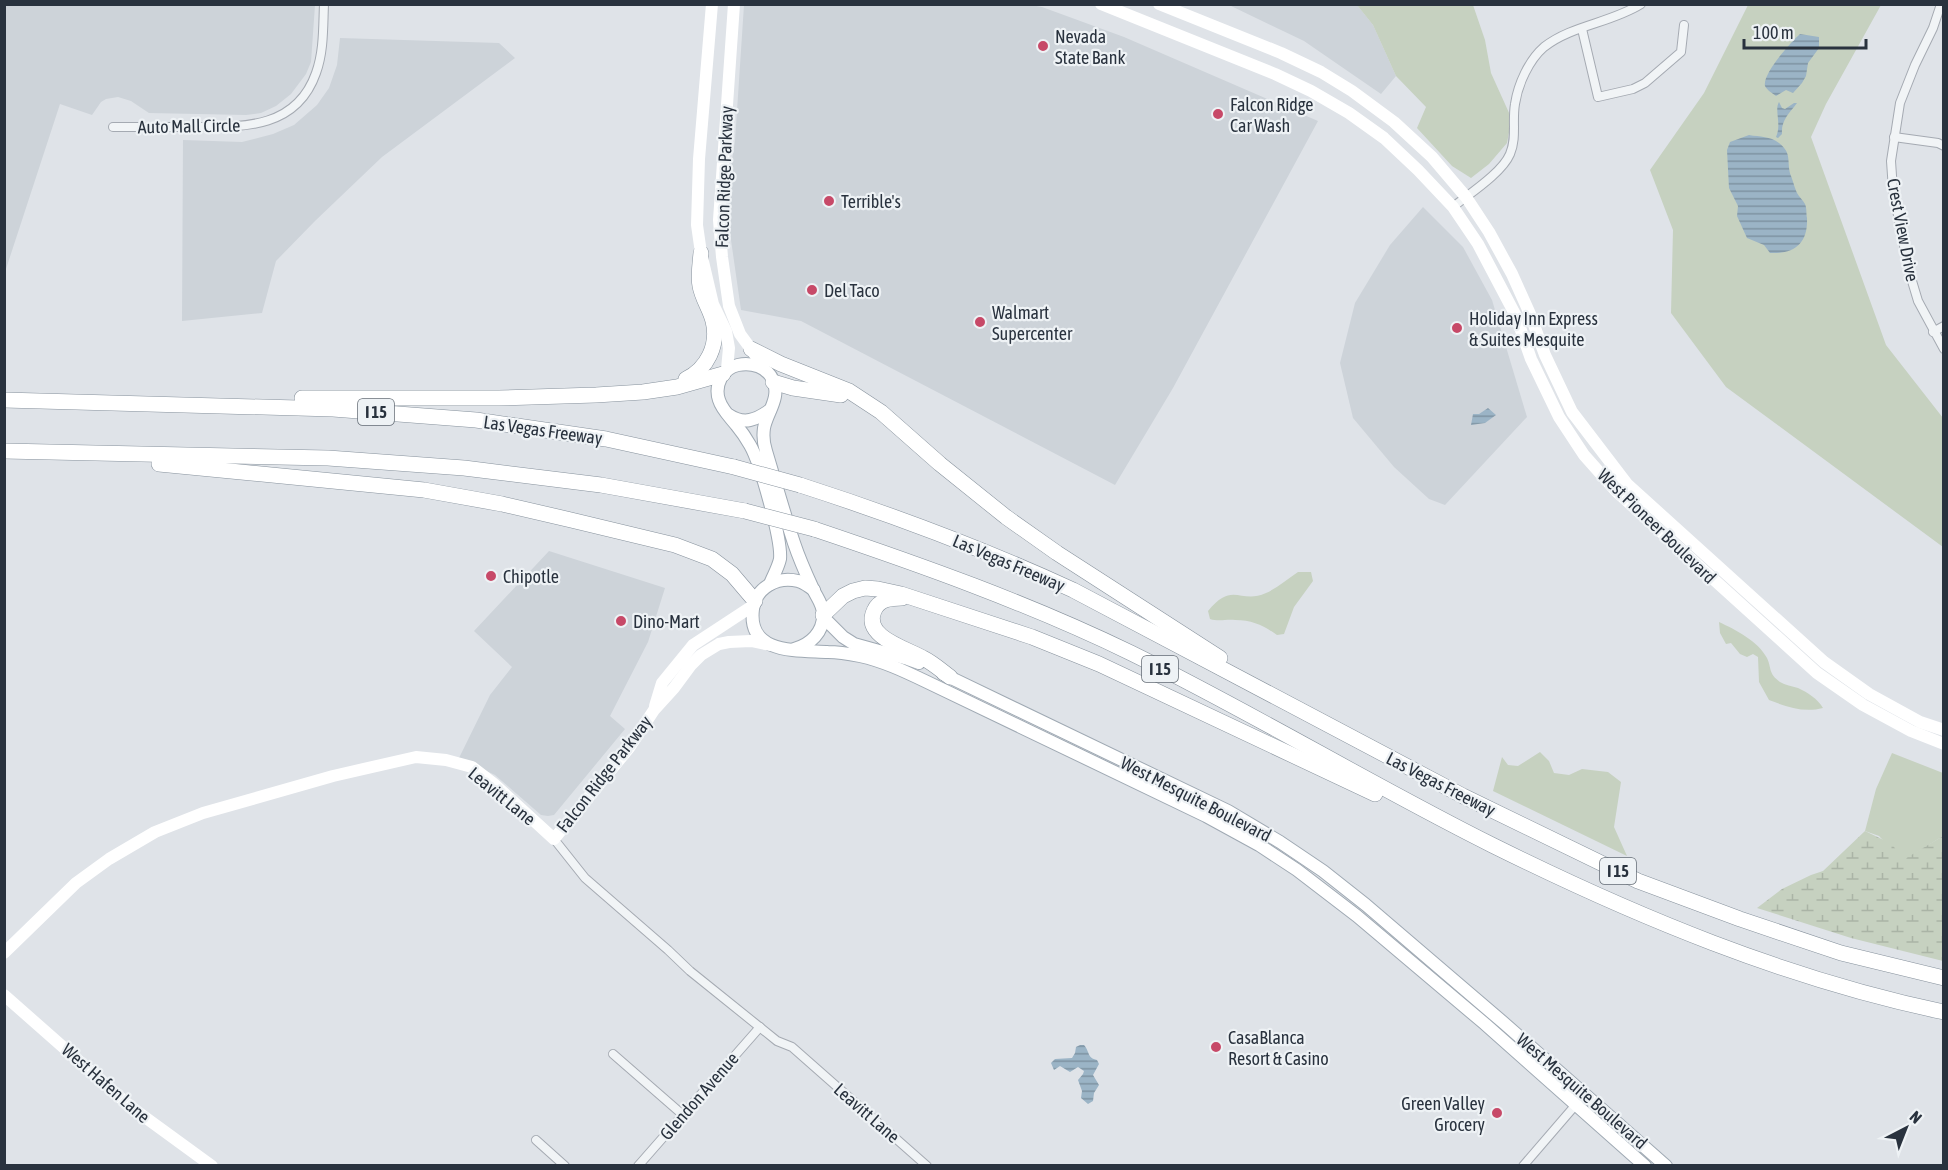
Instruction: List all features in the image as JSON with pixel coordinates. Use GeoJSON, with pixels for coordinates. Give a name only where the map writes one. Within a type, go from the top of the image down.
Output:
{"type":"FeatureCollection","features":[{"type":"Feature","properties":{"kind":"highway"},"geometry":{"type":"LineString","coordinates":[[643,392],[693,376],[700,371],[712,351],[715,337],[713,321],[700,287],[701,254]]}},
{"type":"Feature","properties":{"kind":"highway"},"geometry":{"type":"LineString","coordinates":[[751,349],[781,364],[849,391],[881,412],[940,464],[1006,517],[1057,553],[1311,716]]}},
{"type":"Feature","properties":{"kind":"highway"},"geometry":{"type":"LineString","coordinates":[[9,400],[499,398],[643,392],[677,387],[725,372]]}},
{"type":"Feature","properties":{"kind":"highway"},"geometry":{"type":"LineString","coordinates":[[771,378],[794,388],[832,392],[858,398]]}},
{"type":"Feature","properties":{"kind":"highway","name":"Las Vegas Freeway"},"geometry":{"type":"LineString","coordinates":[[9,400],[333,409],[476,420],[606,439],[734,467],[800,485],[865,506],[1019,565],[1073,590],[1463,796],[1638,880],[1841,953],[1944,978]]}},
{"type":"Feature","properties":{"kind":"highway","name":"Las Vegas Freeway"},"geometry":{"type":"LineString","coordinates":[[4,452],[328,458],[464,468],[601,484],[745,511],[814,529],[945,573],[1112,644],[1491,844],[1629,909],[1738,953],[1829,983],[1944,1012]]}},
{"type":"Feature","properties":{"kind":"highway"},"geometry":{"type":"LineString","coordinates":[[46,452],[394,486],[459,495],[644,537],[695,552],[722,565],[760,595]]}},
{"type":"Feature","properties":{"kind":"highway"},"geometry":{"type":"LineString","coordinates":[[823,616],[843,596],[853,591],[865,588],[878,589],[901,594],[1032,637],[1098,664],[1428,819],[1468,837],[1491,844]]}},
{"type":"Feature","properties":{"kind":"highway"},"geometry":{"type":"LineString","coordinates":[[908,597],[884,600],[873,612],[874,628],[880,636],[926,659],[950,677]]}},
{"type":"Feature","properties":{"kind":"main road","name":"Falcon Ridge Parkway"},"geometry":{"type":"LineString","coordinates":[[712,4],[697,195],[697,225],[701,254],[713,304],[726,332],[729,348],[725,372],[718,390],[718,399],[752,449],[779,539],[780,559],[776,571],[760,595],[752,616],[761,638],[770,645]]}},
{"type":"Feature","properties":{"kind":"main road","name":"Falcon Ridge Parkway"},"geometry":{"type":"LineString","coordinates":[[734,4],[719,220],[722,256],[729,306],[740,334],[771,378]]}},
{"type":"Feature","properties":{"kind":"main road","name":"West Pioneer Boulevard"},"geometry":{"type":"LineString","coordinates":[[1159,4],[1281,53],[1321,72],[1352,91],[1394,122],[1425,150],[1466,197],[1490,232],[1512,274],[1545,355],[1572,412],[1627,484],[1824,662],[1869,694],[1920,722],[1944,730]]}},
{"type":"Feature","properties":{"kind":"main road","name":"West Pioneer Boulevard"},"geometry":{"type":"LineString","coordinates":[[1106,5],[1124,8],[1275,74],[1349,113],[1384,138],[1453,207],[1478,244],[1516,316],[1531,359],[1559,417],[1584,455],[1616,491],[1816,673],[1863,705],[1911,731],[1944,744]]}},
{"type":"Feature","properties":{"kind":"main road"},"geometry":{"type":"LineString","coordinates":[[725,372],[739,364],[756,365],[771,378],[775,399],[764,429],[766,449],[794,543],[821,602],[823,616],[819,632],[810,643],[791,650]]}},
{"type":"Feature","properties":{"kind":"main road"},"geometry":{"type":"LineString","coordinates":[[728,414],[735,419],[752,421],[770,410]]}},
{"type":"Feature","properties":{"kind":"main road","name":"Falcon Ridge Parkway"},"geometry":{"type":"LineString","coordinates":[[654,710],[662,683],[693,645],[785,579],[801,581],[814,590]]}},
{"type":"Feature","properties":{"kind":"main road","name":"West Mesquite Boulevard"},"geometry":{"type":"LineString","coordinates":[[823,616],[843,637],[854,644],[908,659],[950,677],[1228,811],[1281,842],[1366,905],[1666,1166]]}},
{"type":"Feature","properties":{"kind":"main road","name":"Falcon Ridge Parkway"},"geometry":{"type":"LineString","coordinates":[[554,839],[629,748],[654,710],[691,665],[708,650],[719,644],[751,641],[791,650]]}},
{"type":"Feature","properties":{"kind":"main road","name":"West Mesquite Boulevard"},"geometry":{"type":"LineString","coordinates":[[791,650],[830,652],[885,663],[1231,829],[1324,889],[1485,1024],[1645,1166]]}},
{"type":"Feature","properties":{"kind":"main road","name":"Leavitt Lane"},"geometry":{"type":"LineString","coordinates":[[4,953],[76,884],[109,859],[154,832],[202,813],[333,776],[416,757],[446,760],[472,767],[554,839]]}},
{"type":"Feature","properties":{"kind":"main road","name":"West Hafen Lane"},"geometry":{"type":"LineString","coordinates":[[4,995],[131,1107],[212,1166]]}},
{"type":"Feature","properties":{"kind":"main road"},"geometry":{"type":"LineString","coordinates":[[1485,1024],[1505,1024]]}},
{"type":"Feature","properties":{"kind":"street","name":"Auto Mall Circle"},"geometry":{"type":"LineString","coordinates":[[113,127],[236,127],[260,124],[287,111],[309,87],[316,72],[322,50],[324,4]]}},
{"type":"Feature","properties":{"kind":"street"},"geometry":{"type":"LineString","coordinates":[[1453,207],[1496,172],[1510,156],[1514,135],[1515,104],[1524,74],[1543,48],[1561,36],[1630,12],[1641,4]]}},
{"type":"Feature","properties":{"kind":"street","name":"Crest View Drive"},"geometry":{"type":"LineString","coordinates":[[1941,4],[1900,103],[1890,161],[1893,190],[1909,272],[1918,301],[1944,350]]}},
{"type":"Feature","properties":{"kind":"street"},"geometry":{"type":"LineString","coordinates":[[1582,28],[1598,97],[1645,83],[1681,52],[1684,25]]}},
{"type":"Feature","properties":{"kind":"street"},"geometry":{"type":"LineString","coordinates":[[1894,137],[1938,143],[1944,146]]}},
{"type":"Feature","properties":{"kind":"street"},"geometry":{"type":"LineString","coordinates":[[1933,332],[1944,326]]}},
{"type":"Feature","properties":{"kind":"street","name":"Leavitt Lane"},"geometry":{"type":"LineString","coordinates":[[554,839],[585,878],[690,971],[777,1041],[792,1047],[927,1166]]}},
{"type":"Feature","properties":{"kind":"street","name":"Glendon Avenue"},"geometry":{"type":"LineString","coordinates":[[639,1166],[760,1027]]}},
{"type":"Feature","properties":{"kind":"street"},"geometry":{"type":"LineString","coordinates":[[613,1054],[683,1115]]}},
{"type":"Feature","properties":{"kind":"street"},"geometry":{"type":"LineString","coordinates":[[1523,1166],[1585,1094]]}},
{"type":"Feature","properties":{"kind":"street"},"geometry":{"type":"LineString","coordinates":[[536,1140],[565,1166]]}},
{"type":"Feature","properties":{"kind":"shaded area"},"geometry":{"type":"Polygon","coordinates":[[[1025,4],[1042,7],[1124,37],[1318,121],[1173,388],[1115,485],[801,321],[741,310],[730,233],[728,185],[735,141],[744,5],[1025,4]]]}},
{"type":"Feature","properties":{"kind":"shaded area"},"geometry":{"type":"Polygon","coordinates":[[[4,5],[315,5],[311,62],[306,74],[291,94],[276,106],[261,113],[246,115],[149,113],[131,101],[118,97],[101,102],[92,115],[60,104],[5,272],[4,5]]]}},
{"type":"Feature","properties":{"kind":"shaded area"},"geometry":{"type":"Polygon","coordinates":[[[1229,5],[1357,5],[1373,25],[1396,76],[1381,94],[1304,41],[1229,5]]]}},
{"type":"Feature","properties":{"kind":"shaded area"},"geometry":{"type":"Polygon","coordinates":[[[340,38],[499,43],[515,58],[382,157],[315,221],[276,261],[262,313],[182,321],[183,140],[242,142],[273,134],[294,125],[317,105],[329,88],[337,65],[340,38]]]}},
{"type":"Feature","properties":{"kind":"shaded area"},"geometry":{"type":"Polygon","coordinates":[[[1423,207],[1463,247],[1492,300],[1527,417],[1445,505],[1429,499],[1394,467],[1353,418],[1340,363],[1355,303],[1390,245],[1423,207]]]}},
{"type":"Feature","properties":{"kind":"shaded area"},"geometry":{"type":"Polygon","coordinates":[[[549,551],[665,588],[648,642],[610,716],[625,729],[554,815],[548,816],[541,815],[495,775],[459,758],[490,695],[512,667],[474,631],[549,551]]]}},
{"type":"Feature","properties":{"kind":"green space"},"geometry":{"type":"Polygon","coordinates":[[[1357,5],[1473,5],[1485,40],[1491,73],[1510,115],[1510,127],[1507,143],[1489,164],[1471,178],[1452,166],[1417,128],[1426,107],[1396,76],[1373,25],[1357,5]]]}},
{"type":"Feature","properties":{"kind":"green space"},"geometry":{"type":"Polygon","coordinates":[[[1748,5],[1881,5],[1826,104],[1811,137],[1886,345],[1943,418],[1943,547],[1726,387],[1671,313],[1673,230],[1650,170],[1704,93],[1748,5]]]}},
{"type":"Feature","properties":{"kind":"green space"},"geometry":{"type":"Polygon","coordinates":[[[1298,572],[1311,572],[1313,581],[1294,607],[1284,634],[1277,635],[1253,622],[1210,619],[1208,611],[1224,597],[1237,595],[1249,597],[1266,593],[1298,572]]]}},
{"type":"Feature","properties":{"kind":"green space"},"geometry":{"type":"Polygon","coordinates":[[[1719,622],[1739,632],[1758,646],[1767,658],[1776,679],[1805,692],[1823,708],[1802,710],[1769,700],[1759,682],[1758,657],[1753,654],[1747,657],[1740,654],[1731,643],[1726,644],[1720,633],[1719,622]]]}},
{"type":"Feature","properties":{"kind":"green space"},"geometry":{"type":"Polygon","coordinates":[[[1540,752],[1549,761],[1554,773],[1569,775],[1582,769],[1608,772],[1621,782],[1614,827],[1627,856],[1493,791],[1502,757],[1508,765],[1518,766],[1540,752]]]}},
{"type":"Feature","properties":{"kind":"green space"},"geometry":{"type":"Polygon","coordinates":[[[1892,753],[1943,773],[1943,836],[1903,861],[1879,836],[1865,831],[1876,789],[1892,753]]]}},
{"type":"Feature","properties":{"kind":"green space"},"geometry":{"type":"Polygon","coordinates":[[[1865,831],[1892,844],[1903,860],[1943,836],[1943,961],[1851,938],[1757,908],[1782,889],[1823,871],[1865,831]]]}},
{"type":"Feature","properties":{"kind":"water"},"geometry":{"type":"Polygon","coordinates":[[[1800,34],[1819,37],[1819,48],[1808,63],[1806,76],[1802,83],[1793,93],[1786,90],[1776,96],[1765,86],[1765,81],[1778,58],[1800,34]]]}},
{"type":"Feature","properties":{"kind":"water"},"geometry":{"type":"Polygon","coordinates":[[[1779,102],[1785,109],[1797,103],[1786,117],[1782,134],[1778,138],[1776,137],[1779,102]]]}},
{"type":"Feature","properties":{"kind":"water"},"geometry":{"type":"Polygon","coordinates":[[[1749,135],[1772,139],[1783,147],[1788,155],[1790,171],[1798,194],[1806,206],[1807,218],[1805,234],[1793,249],[1770,253],[1764,245],[1747,238],[1737,216],[1738,206],[1729,188],[1727,150],[1730,142],[1749,135]]]}},
{"type":"Feature","properties":{"kind":"water"},"geometry":{"type":"Polygon","coordinates":[[[1488,408],[1496,415],[1485,423],[1471,425],[1473,414],[1479,414],[1488,408]]]}},
{"type":"Feature","properties":{"kind":"water"},"geometry":{"type":"Polygon","coordinates":[[[1084,1045],[1090,1056],[1099,1064],[1093,1075],[1099,1085],[1094,1093],[1093,1101],[1088,1104],[1081,1098],[1082,1091],[1078,1080],[1084,1071],[1078,1067],[1070,1072],[1060,1066],[1054,1070],[1051,1063],[1055,1059],[1072,1058],[1076,1047],[1084,1045]]]}},
{"type":"Feature","properties":{"kind":"place","name":"Nevada State Bank"},"geometry":{"type":"Point","coordinates":[1043,46]}},
{"type":"Feature","properties":{"kind":"place","name":"Falcon Ridge Car Wash"},"geometry":{"type":"Point","coordinates":[1218,114]}},
{"type":"Feature","properties":{"kind":"place","name":"Terrible's"},"geometry":{"type":"Point","coordinates":[829,201]}},
{"type":"Feature","properties":{"kind":"place","name":"Del Taco"},"geometry":{"type":"Point","coordinates":[812,290]}},
{"type":"Feature","properties":{"kind":"place","name":"Walmart Supercenter"},"geometry":{"type":"Point","coordinates":[980,322]}},
{"type":"Feature","properties":{"kind":"place","name":"Holiday Inn Express & Suites Mesquite"},"geometry":{"type":"Point","coordinates":[1457,328]}},
{"type":"Feature","properties":{"kind":"place","name":"Chipotle"},"geometry":{"type":"Point","coordinates":[491,576]}},
{"type":"Feature","properties":{"kind":"place","name":"Dino-Mart"},"geometry":{"type":"Point","coordinates":[621,621]}},
{"type":"Feature","properties":{"kind":"place","name":"CasaBlanca Resort & Casino"},"geometry":{"type":"Point","coordinates":[1216,1047]}},
{"type":"Feature","properties":{"kind":"place","name":"Green Valley Grocery"},"geometry":{"type":"Point","coordinates":[1497,1113]}}]}
